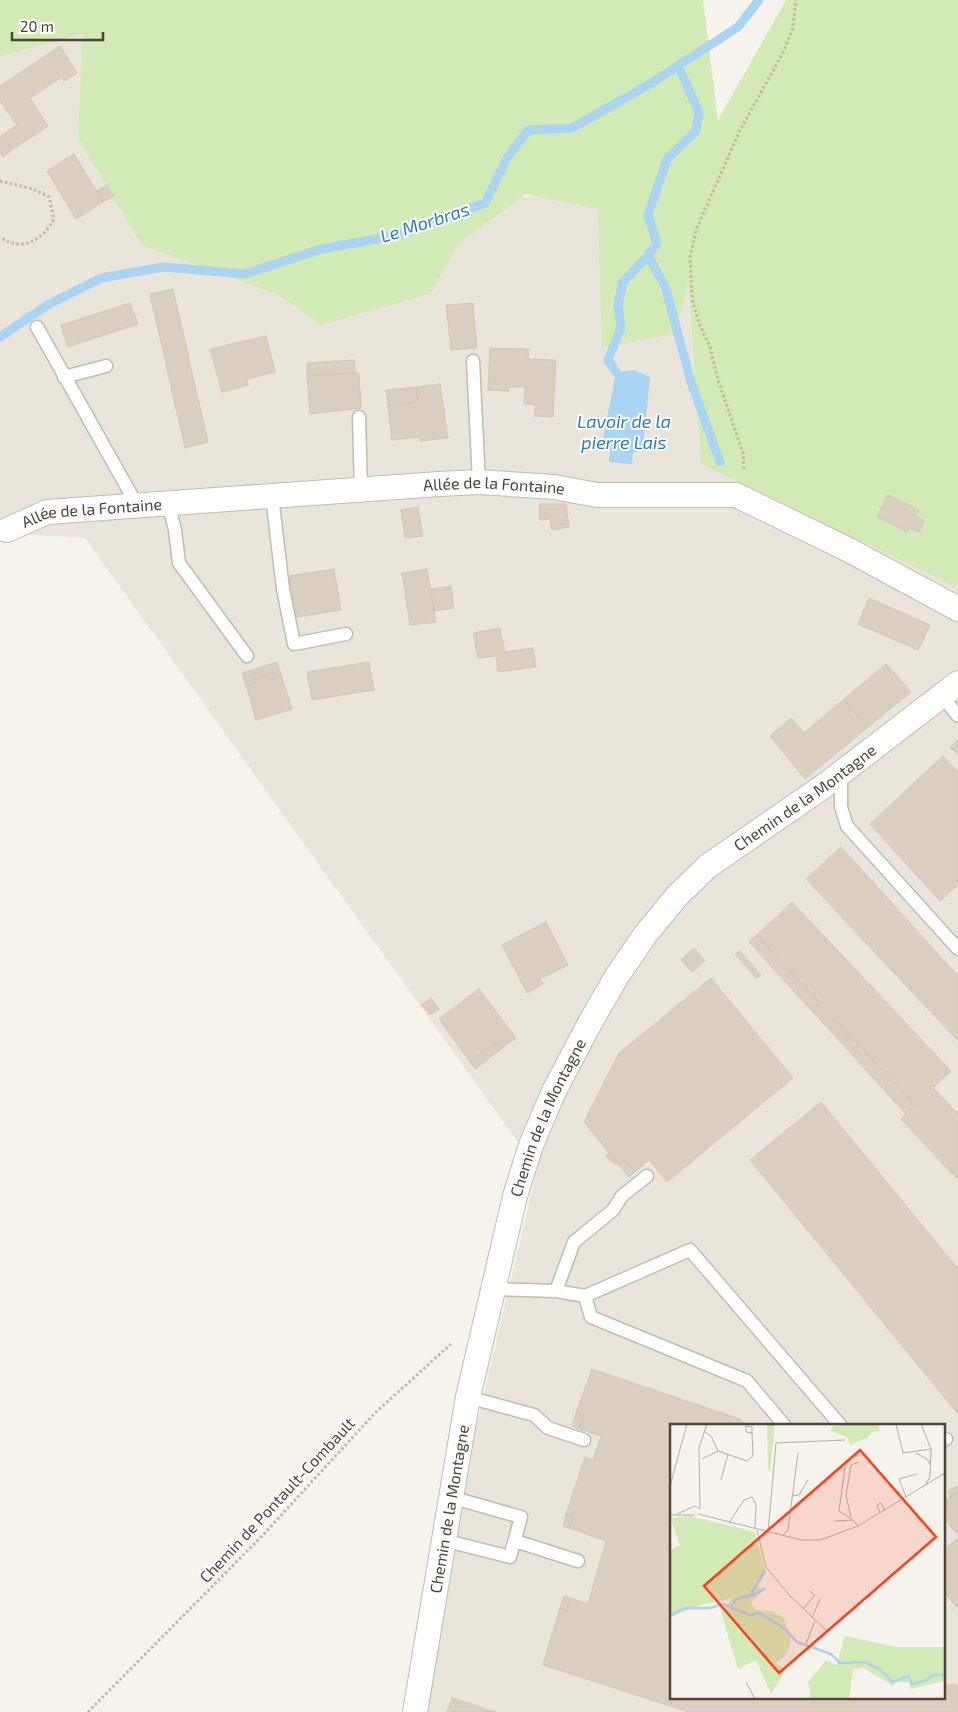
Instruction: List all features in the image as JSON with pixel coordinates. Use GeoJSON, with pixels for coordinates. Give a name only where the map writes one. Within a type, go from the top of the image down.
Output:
{"type":"FeatureCollection","features":[{"type":"Feature","properties":{"kind":"street","name":"Allée de la Fontaine"},"geometry":{"type":"LineString","coordinates":[[7,530],[47,512],[479,482],[554,487],[597,495],[736,495],[849,550],[958,609]]}},
{"type":"Feature","properties":{"kind":"street","name":"Chemin de la Montagne"},"geometry":{"type":"LineString","coordinates":[[415,1712],[468,1397],[515,1196],[531,1144],[554,1091],[617,976],[645,935],[677,896],[708,866],[841,773],[950,690]]}},
{"type":"Feature","properties":{"kind":"lane"},"geometry":{"type":"LineString","coordinates":[[37,327],[137,505]]}},
{"type":"Feature","properties":{"kind":"lane"},"geometry":{"type":"LineString","coordinates":[[473,362],[479,482]]}},
{"type":"Feature","properties":{"kind":"lane"},"geometry":{"type":"LineString","coordinates":[[64,377],[106,366]]}},
{"type":"Feature","properties":{"kind":"lane"},"geometry":{"type":"LineString","coordinates":[[359,416],[361,490]]}},
{"type":"Feature","properties":{"kind":"lane"},"geometry":{"type":"LineString","coordinates":[[272,496],[283,589],[294,644],[346,634]]}},
{"type":"Feature","properties":{"kind":"lane"},"geometry":{"type":"LineString","coordinates":[[168,504],[175,530],[179,564],[247,656]]}},
{"type":"Feature","properties":{"kind":"lane"},"geometry":{"type":"LineString","coordinates":[[950,690],[958,716]]}},
{"type":"Feature","properties":{"kind":"lane"},"geometry":{"type":"LineString","coordinates":[[841,773],[841,807],[847,826],[958,949]]}},
{"type":"Feature","properties":{"kind":"lane"},"geometry":{"type":"LineString","coordinates":[[556,1291],[574,1242],[613,1210],[622,1196],[647,1176]]}},
{"type":"Feature","properties":{"kind":"lane"},"geometry":{"type":"LineString","coordinates":[[493,1289],[556,1291],[585,1296],[690,1250],[838,1424]]}},
{"type":"Feature","properties":{"kind":"lane"},"geometry":{"type":"LineString","coordinates":[[585,1296],[591,1316],[747,1381],[783,1424]]}},
{"type":"Feature","properties":{"kind":"lane"},"geometry":{"type":"LineString","coordinates":[[468,1397],[534,1415],[548,1428],[584,1440]]}},
{"type":"Feature","properties":{"kind":"lane"},"geometry":{"type":"LineString","coordinates":[[443,1540],[510,1557],[521,1517],[450,1497]]}},
{"type":"Feature","properties":{"kind":"lane"},"geometry":{"type":"LineString","coordinates":[[515,1541],[578,1561]]}},
{"type":"Feature","properties":{"kind":"path"},"geometry":{"type":"LineString","coordinates":[[736,495],[744,475],[743,453],[718,380],[710,347],[699,323],[692,299],[690,257],[696,230],[740,130],[784,51],[793,27],[796,0]]}},
{"type":"Feature","properties":{"kind":"path"},"geometry":{"type":"LineString","coordinates":[[0,181],[33,189],[49,198],[54,219],[48,231],[36,241],[22,245],[9,243],[0,237]]}},
{"type":"Feature","properties":{"kind":"path","name":"Chemin de Pontault-Combault"},"geometry":{"type":"LineString","coordinates":[[88,1712],[262,1536],[375,1413],[455,1341]]}},
{"type":"Feature","properties":{"kind":"shaded area"},"geometry":{"type":"Polygon","coordinates":[[[0,0],[225,0],[193,222],[681,185],[701,464],[958,588],[958,1712],[409,1712],[537,1169],[85,538],[0,533],[0,0]]]}},
{"type":"Feature","properties":{"kind":"green space"},"geometry":{"type":"Polygon","coordinates":[[[0,0],[703,0],[718,120],[786,0],[958,0],[958,588],[701,464],[688,280],[676,333],[602,348],[598,209],[526,194],[459,243],[430,294],[321,325],[279,295],[142,245],[78,138],[83,34],[0,56],[0,0]]]}},
{"type":"Feature","properties":{"kind":"water","name":"Lavoir de la pierre Lais"},"geometry":{"type":"Polygon","coordinates":[[[634,370],[650,377],[643,447],[633,453],[632,464],[609,462],[610,448],[602,444],[616,372],[634,370]]]}},
{"type":"Feature","properties":{"kind":"building"},"geometry":{"type":"Polygon","coordinates":[[[60,46],[77,73],[64,81],[62,77],[30,98],[48,126],[12,150],[2,135],[17,125],[0,101],[0,86],[60,46]]]}},
{"type":"Feature","properties":{"kind":"building"},"geometry":{"type":"Polygon","coordinates":[[[2,135],[12,150],[3,157],[0,152],[0,137],[2,135]]]}},
{"type":"Feature","properties":{"kind":"building"},"geometry":{"type":"Polygon","coordinates":[[[74,154],[103,202],[76,219],[47,171],[74,154]]]}},
{"type":"Feature","properties":{"kind":"building"},"geometry":{"type":"Polygon","coordinates":[[[107,185],[114,196],[103,202],[96,191],[107,185]]]}},
{"type":"Feature","properties":{"kind":"building"},"geometry":{"type":"Polygon","coordinates":[[[173,289],[208,442],[185,448],[150,294],[173,289]]]}},
{"type":"Feature","properties":{"kind":"building"},"geometry":{"type":"Polygon","coordinates":[[[130,303],[138,324],[68,347],[61,325],[130,303]]]}},
{"type":"Feature","properties":{"kind":"building"},"geometry":{"type":"Polygon","coordinates":[[[473,303],[477,348],[451,350],[446,305],[473,303]]]}},
{"type":"Feature","properties":{"kind":"building"},"geometry":{"type":"Polygon","coordinates":[[[266,336],[275,372],[247,379],[248,385],[222,392],[210,349],[266,336]]]}},
{"type":"Feature","properties":{"kind":"building"},"geometry":{"type":"Polygon","coordinates":[[[490,348],[529,349],[528,359],[556,360],[553,417],[535,416],[535,405],[524,404],[525,387],[509,387],[509,391],[488,390],[490,348]]]}},
{"type":"Feature","properties":{"kind":"building"},"geometry":{"type":"Polygon","coordinates":[[[354,360],[356,373],[307,375],[307,363],[354,360]]]}},
{"type":"Feature","properties":{"kind":"building"},"geometry":{"type":"Polygon","coordinates":[[[359,373],[361,408],[310,414],[307,375],[359,373]]]}},
{"type":"Feature","properties":{"kind":"building"},"geometry":{"type":"Polygon","coordinates":[[[440,384],[448,438],[420,441],[419,437],[392,440],[388,406],[418,402],[416,387],[440,384]]]}},
{"type":"Feature","properties":{"kind":"building"},"geometry":{"type":"Polygon","coordinates":[[[416,387],[418,402],[388,406],[386,390],[416,387]]]}},
{"type":"Feature","properties":{"kind":"building"},"geometry":{"type":"Polygon","coordinates":[[[888,495],[919,510],[915,516],[924,521],[919,532],[909,528],[907,532],[877,517],[888,495]]]}},
{"type":"Feature","properties":{"kind":"building"},"geometry":{"type":"Polygon","coordinates":[[[539,504],[566,504],[569,527],[552,530],[550,519],[540,520],[539,504]]]}},
{"type":"Feature","properties":{"kind":"building"},"geometry":{"type":"Polygon","coordinates":[[[418,507],[423,536],[405,538],[401,510],[418,507]]]}},
{"type":"Feature","properties":{"kind":"building"},"geometry":{"type":"Polygon","coordinates":[[[334,569],[341,610],[297,617],[289,576],[334,569]]]}},
{"type":"Feature","properties":{"kind":"building"},"geometry":{"type":"Polygon","coordinates":[[[427,569],[436,622],[410,625],[402,573],[427,569]]]}},
{"type":"Feature","properties":{"kind":"building"},"geometry":{"type":"Polygon","coordinates":[[[451,586],[454,608],[434,611],[431,589],[451,586]]]}},
{"type":"Feature","properties":{"kind":"building"},"geometry":{"type":"Polygon","coordinates":[[[869,598],[930,625],[918,650],[858,624],[869,598]]]}},
{"type":"Feature","properties":{"kind":"building"},"geometry":{"type":"Polygon","coordinates":[[[500,628],[505,652],[533,648],[536,667],[498,672],[496,656],[478,658],[473,633],[500,628]]]}},
{"type":"Feature","properties":{"kind":"building"},"geometry":{"type":"Polygon","coordinates":[[[277,662],[280,671],[245,682],[242,673],[277,662]]]}},
{"type":"Feature","properties":{"kind":"building"},"geometry":{"type":"Polygon","coordinates":[[[369,662],[374,690],[312,700],[307,672],[369,662]]]}},
{"type":"Feature","properties":{"kind":"building"},"geometry":{"type":"Polygon","coordinates":[[[886,664],[911,692],[867,728],[844,699],[886,664]]]}},
{"type":"Feature","properties":{"kind":"building"},"geometry":{"type":"Polygon","coordinates":[[[280,671],[292,709],[256,720],[245,682],[280,671]]]}},
{"type":"Feature","properties":{"kind":"building"},"geometry":{"type":"Polygon","coordinates":[[[844,699],[867,728],[805,779],[770,736],[791,718],[804,733],[844,699]]]}},
{"type":"Feature","properties":{"kind":"building"},"geometry":{"type":"Polygon","coordinates":[[[958,739],[958,755],[950,747],[958,739]]]}},
{"type":"Feature","properties":{"kind":"building"},"geometry":{"type":"Polygon","coordinates":[[[943,756],[958,772],[958,885],[940,901],[870,824],[943,756]]]}},
{"type":"Feature","properties":{"kind":"building"},"geometry":{"type":"Polygon","coordinates":[[[841,847],[958,976],[958,1041],[806,879],[841,847]]]}},
{"type":"Feature","properties":{"kind":"building"},"geometry":{"type":"Polygon","coordinates":[[[792,902],[951,1071],[933,1088],[958,1114],[958,1180],[901,1119],[915,1105],[833,1017],[825,1025],[812,1011],[820,1003],[757,935],[792,902]]]}},
{"type":"Feature","properties":{"kind":"building"},"geometry":{"type":"Polygon","coordinates":[[[546,922],[568,965],[540,979],[543,984],[527,993],[502,945],[546,922]]]}},
{"type":"Feature","properties":{"kind":"building"},"geometry":{"type":"Polygon","coordinates":[[[757,935],[820,1003],[812,1011],[749,942],[757,935]]]}},
{"type":"Feature","properties":{"kind":"building"},"geometry":{"type":"Polygon","coordinates":[[[694,948],[705,961],[692,972],[681,960],[694,948]]]}},
{"type":"Feature","properties":{"kind":"building"},"geometry":{"type":"Polygon","coordinates":[[[740,951],[761,975],[756,978],[735,954],[740,951]]]}},
{"type":"Feature","properties":{"kind":"building"},"geometry":{"type":"Polygon","coordinates":[[[711,978],[793,1078],[667,1182],[649,1160],[635,1172],[625,1160],[619,1165],[584,1122],[619,1053],[711,978]]]}},
{"type":"Feature","properties":{"kind":"building"},"geometry":{"type":"Polygon","coordinates":[[[479,989],[516,1038],[501,1049],[496,1043],[470,1062],[439,1019],[479,989]]]}},
{"type":"Feature","properties":{"kind":"building"},"geometry":{"type":"Polygon","coordinates":[[[431,998],[439,1009],[430,1015],[422,1005],[431,998]]]}},
{"type":"Feature","properties":{"kind":"building"},"geometry":{"type":"Polygon","coordinates":[[[833,1017],[915,1105],[906,1114],[825,1025],[833,1017]]]}},
{"type":"Feature","properties":{"kind":"building"},"geometry":{"type":"Polygon","coordinates":[[[496,1043],[501,1049],[475,1069],[470,1062],[496,1043]]]}},
{"type":"Feature","properties":{"kind":"building"},"geometry":{"type":"Polygon","coordinates":[[[821,1102],[958,1269],[958,1414],[750,1160],[821,1102]]]}},
{"type":"Feature","properties":{"kind":"building"},"geometry":{"type":"Polygon","coordinates":[[[609,1152],[618,1163],[615,1164],[606,1157],[609,1152]]]}},
{"type":"Feature","properties":{"kind":"building"},"geometry":{"type":"Polygon","coordinates":[[[625,1160],[635,1172],[629,1177],[619,1165],[625,1160]]]}},
{"type":"Feature","properties":{"kind":"building"},"geometry":{"type":"Polygon","coordinates":[[[592,1369],[740,1419],[744,1424],[670,1424],[670,1700],[946,1700],[946,1686],[953,1684],[958,1686],[958,1712],[689,1712],[543,1665],[560,1608],[566,1610],[570,1598],[588,1604],[606,1541],[569,1528],[573,1517],[566,1514],[585,1457],[593,1460],[601,1436],[579,1429],[584,1416],[576,1413],[592,1369]]]}},
{"type":"Feature","properties":{"kind":"building"},"geometry":{"type":"Polygon","coordinates":[[[576,1413],[584,1416],[579,1429],[572,1426],[576,1413]]]}},
{"type":"Feature","properties":{"kind":"building"},"geometry":{"type":"Polygon","coordinates":[[[954,1487],[958,1487],[958,1491],[950,1498],[948,1492],[954,1487]]]}},
{"type":"Feature","properties":{"kind":"building"},"geometry":{"type":"Polygon","coordinates":[[[958,1491],[958,1535],[946,1521],[946,1511],[951,1506],[946,1500],[958,1491]]]}},
{"type":"Feature","properties":{"kind":"building"},"geometry":{"type":"Polygon","coordinates":[[[946,1500],[951,1506],[946,1511],[946,1500]]]}},
{"type":"Feature","properties":{"kind":"building"},"geometry":{"type":"Polygon","coordinates":[[[566,1514],[573,1517],[569,1528],[563,1526],[566,1514]]]}},
{"type":"Feature","properties":{"kind":"building"},"geometry":{"type":"Polygon","coordinates":[[[958,1538],[958,1609],[946,1594],[946,1547],[958,1538]]]}},
{"type":"Feature","properties":{"kind":"building"},"geometry":{"type":"Polygon","coordinates":[[[564,1596],[570,1598],[566,1610],[560,1608],[564,1596]]]}},
{"type":"Feature","properties":{"kind":"building"},"geometry":{"type":"Polygon","coordinates":[[[452,1698],[496,1712],[447,1712],[452,1698]]]}},
{"type":"Feature","properties":{"kind":"waterway","name":"Le Morbras"},"geometry":{"type":"LineString","coordinates":[[0,337],[49,304],[101,278],[163,267],[245,274],[321,249],[399,235],[485,203],[507,158],[528,130],[572,128],[650,84],[738,27],[759,0]]}},
{"type":"Feature","properties":{"kind":"waterway"},"geometry":{"type":"LineString","coordinates":[[616,372],[608,360],[621,328],[618,305],[623,282],[648,256],[657,243],[648,215],[667,159],[696,131],[699,112],[678,66]]}},
{"type":"Feature","properties":{"kind":"waterway"},"geometry":{"type":"LineString","coordinates":[[648,256],[665,286],[691,382],[720,462]]}}]}
